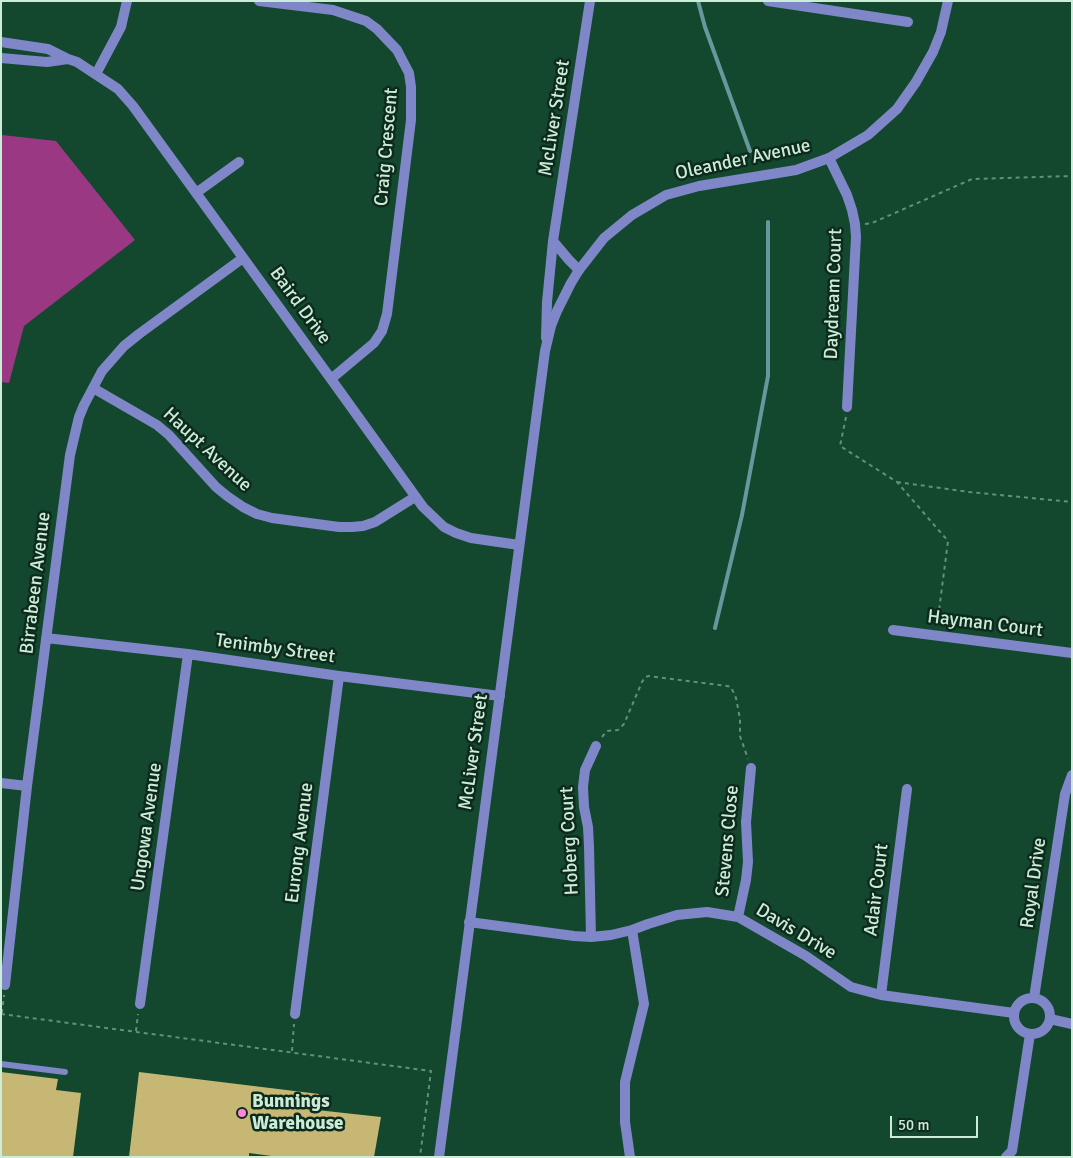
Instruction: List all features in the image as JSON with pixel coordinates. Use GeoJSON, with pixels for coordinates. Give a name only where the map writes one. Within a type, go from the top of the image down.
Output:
{"type":"FeatureCollection","features":[{"type":"Feature","properties":{"kind":"street"},"geometry":{"type":"LineString","coordinates":[[96,74],[121,28],[128,1]]}},
{"type":"Feature","properties":{"kind":"street","name":"Craig Crescent"},"geometry":{"type":"LineString","coordinates":[[259,1],[333,10],[366,21],[377,29],[397,50],[409,73],[411,120],[387,314],[382,331],[374,343],[331,379]]}},
{"type":"Feature","properties":{"kind":"street","name":"McLiver Street"},"geometry":{"type":"LineString","coordinates":[[545,352],[547,302],[554,241],[590,1]]}},
{"type":"Feature","properties":{"kind":"street"},"geometry":{"type":"LineString","coordinates":[[768,1],[811,4],[908,22]]}},
{"type":"Feature","properties":{"kind":"street","name":"Oleander Avenue"},"geometry":{"type":"LineString","coordinates":[[579,270],[604,238],[632,214],[666,195],[699,186],[796,170],[830,158],[868,135],[897,109],[916,82],[933,52],[948,1]]}},
{"type":"Feature","properties":{"kind":"street","name":"Baird Drive"},"geometry":{"type":"LineString","coordinates":[[1,42],[48,49],[77,62],[118,89],[133,106],[415,497],[433,518],[444,527],[471,538],[519,545]]}},
{"type":"Feature","properties":{"kind":"street"},"geometry":{"type":"LineString","coordinates":[[1,58],[47,62],[68,59]]}},
{"type":"Feature","properties":{"kind":"street","name":"Daydream Court"},"geometry":{"type":"LineString","coordinates":[[830,158],[847,195],[855,224],[856,238],[848,407]]}},
{"type":"Feature","properties":{"kind":"street"},"geometry":{"type":"LineString","coordinates":[[196,193],[239,162]]}},
{"type":"Feature","properties":{"kind":"street"},"geometry":{"type":"LineString","coordinates":[[554,241],[579,270]]}},
{"type":"Feature","properties":{"kind":"street","name":"Birrabeen Avenue"},"geometry":{"type":"LineString","coordinates":[[5,985],[27,786],[46,638],[70,455],[79,417],[92,388],[102,372],[124,346],[243,258]]}},
{"type":"Feature","properties":{"kind":"street","name":"McLiver Street"},"geometry":{"type":"LineString","coordinates":[[439,1157],[545,352],[551,326],[557,311],[579,270]]}},
{"type":"Feature","properties":{"kind":"street","name":"Haupt Avenue"},"geometry":{"type":"LineString","coordinates":[[92,388],[157,425],[169,435],[216,487],[243,507],[257,514],[272,518],[339,527],[363,526],[375,522],[415,497]]}},
{"type":"Feature","properties":{"kind":"street","name":"Hayman Court"},"geometry":{"type":"LineString","coordinates":[[893,630],[1072,653]]}},
{"type":"Feature","properties":{"kind":"street","name":"Tenimby Street"},"geometry":{"type":"LineString","coordinates":[[46,638],[188,654],[339,676],[500,696]]}},
{"type":"Feature","properties":{"kind":"street","name":"Ungowa Avenue"},"geometry":{"type":"LineString","coordinates":[[140,1004],[188,654]]}},
{"type":"Feature","properties":{"kind":"street","name":"Eurong Avenue"},"geometry":{"type":"LineString","coordinates":[[295,1014],[339,676]]}},
{"type":"Feature","properties":{"kind":"street","name":"Hoberg Court"},"geometry":{"type":"LineString","coordinates":[[591,937],[588,827],[583,787],[585,770],[596,746]]}},
{"type":"Feature","properties":{"kind":"street","name":"Stevens Close"},"geometry":{"type":"LineString","coordinates":[[738,917],[748,862],[746,822],[752,768]]}},
{"type":"Feature","properties":{"kind":"street","name":"Royal Drive"},"geometry":{"type":"LineString","coordinates":[[1034,998],[1065,794],[1072,775]]}},
{"type":"Feature","properties":{"kind":"street"},"geometry":{"type":"LineString","coordinates":[[1,783],[27,786]]}},
{"type":"Feature","properties":{"kind":"street","name":"Adair Court"},"geometry":{"type":"LineString","coordinates":[[881,995],[907,789]]}},
{"type":"Feature","properties":{"kind":"street","name":"Davis Drive"},"geometry":{"type":"LineString","coordinates":[[469,922],[591,937],[632,930],[677,915],[706,912],[738,917],[806,956],[851,987],[881,995],[1014,1013]]}},
{"type":"Feature","properties":{"kind":"street"},"geometry":{"type":"LineString","coordinates":[[630,1157],[625,1122],[625,1082],[644,1004],[632,930]]}},
{"type":"Feature","properties":{"kind":"street"},"geometry":{"type":"LineString","coordinates":[[1034,998],[1045,1003],[1050,1013],[1050,1019],[1045,1029],[1041,1032],[1030,1034],[1024,1033],[1019,1029],[1014,1019],[1014,1013],[1022,1001],[1034,998]]}},
{"type":"Feature","properties":{"kind":"street"},"geometry":{"type":"LineString","coordinates":[[1050,1019],[1072,1024]]}},
{"type":"Feature","properties":{"kind":"street"},"geometry":{"type":"LineString","coordinates":[[1006,1157],[1012,1151],[1030,1034]]}},
{"type":"Feature","properties":{"kind":"lane"},"geometry":{"type":"LineString","coordinates":[[1,1064],[65,1072]]}},
{"type":"Feature","properties":{"kind":"path"},"geometry":{"type":"LineString","coordinates":[[855,224],[872,223],[972,179],[1072,176]]}},
{"type":"Feature","properties":{"kind":"path"},"geometry":{"type":"LineString","coordinates":[[848,407],[840,446],[897,482],[948,541],[936,636]]}},
{"type":"Feature","properties":{"kind":"path"},"geometry":{"type":"LineString","coordinates":[[897,482],[969,492],[1072,502]]}},
{"type":"Feature","properties":{"kind":"path"},"geometry":{"type":"LineString","coordinates":[[596,746],[607,731],[618,730],[624,724],[645,677],[727,686],[731,687],[736,698],[740,719],[741,742],[752,768]]}},
{"type":"Feature","properties":{"kind":"path"},"geometry":{"type":"LineString","coordinates":[[5,985],[2,1014],[432,1071],[420,1157]]}},
{"type":"Feature","properties":{"kind":"path"},"geometry":{"type":"LineString","coordinates":[[136,1032],[140,1004]]}},
{"type":"Feature","properties":{"kind":"path"},"geometry":{"type":"LineString","coordinates":[[292,1052],[295,1014]]}},
{"type":"Feature","properties":{"kind":"shaded area"},"geometry":{"type":"Polygon","coordinates":[[[2,135],[56,141],[135,240],[24,326],[9,383],[1,382],[2,135]]]}},
{"type":"Feature","properties":{"kind":"building"},"geometry":{"type":"Polygon","coordinates":[[[1,1072],[58,1079],[56,1090],[81,1093],[73,1157],[1,1157],[1,1072]]]}},
{"type":"Feature","properties":{"kind":"building","name":"Bunnings Warehouse"},"geometry":{"type":"Polygon","coordinates":[[[139,1072],[319,1094],[317,1110],[381,1117],[374,1157],[279,1157],[249,1153],[249,1157],[129,1157],[139,1072]]]}},
{"type":"Feature","properties":{"kind":"waterway"},"geometry":{"type":"LineString","coordinates":[[698,1],[705,27],[750,151]]}},
{"type":"Feature","properties":{"kind":"waterway"},"geometry":{"type":"LineString","coordinates":[[715,628],[742,515],[768,376],[768,222]]}},
{"type":"Feature","properties":{"kind":"place","name":"Bunnings Warehouse"},"geometry":{"type":"Point","coordinates":[242,1113]}}]}
